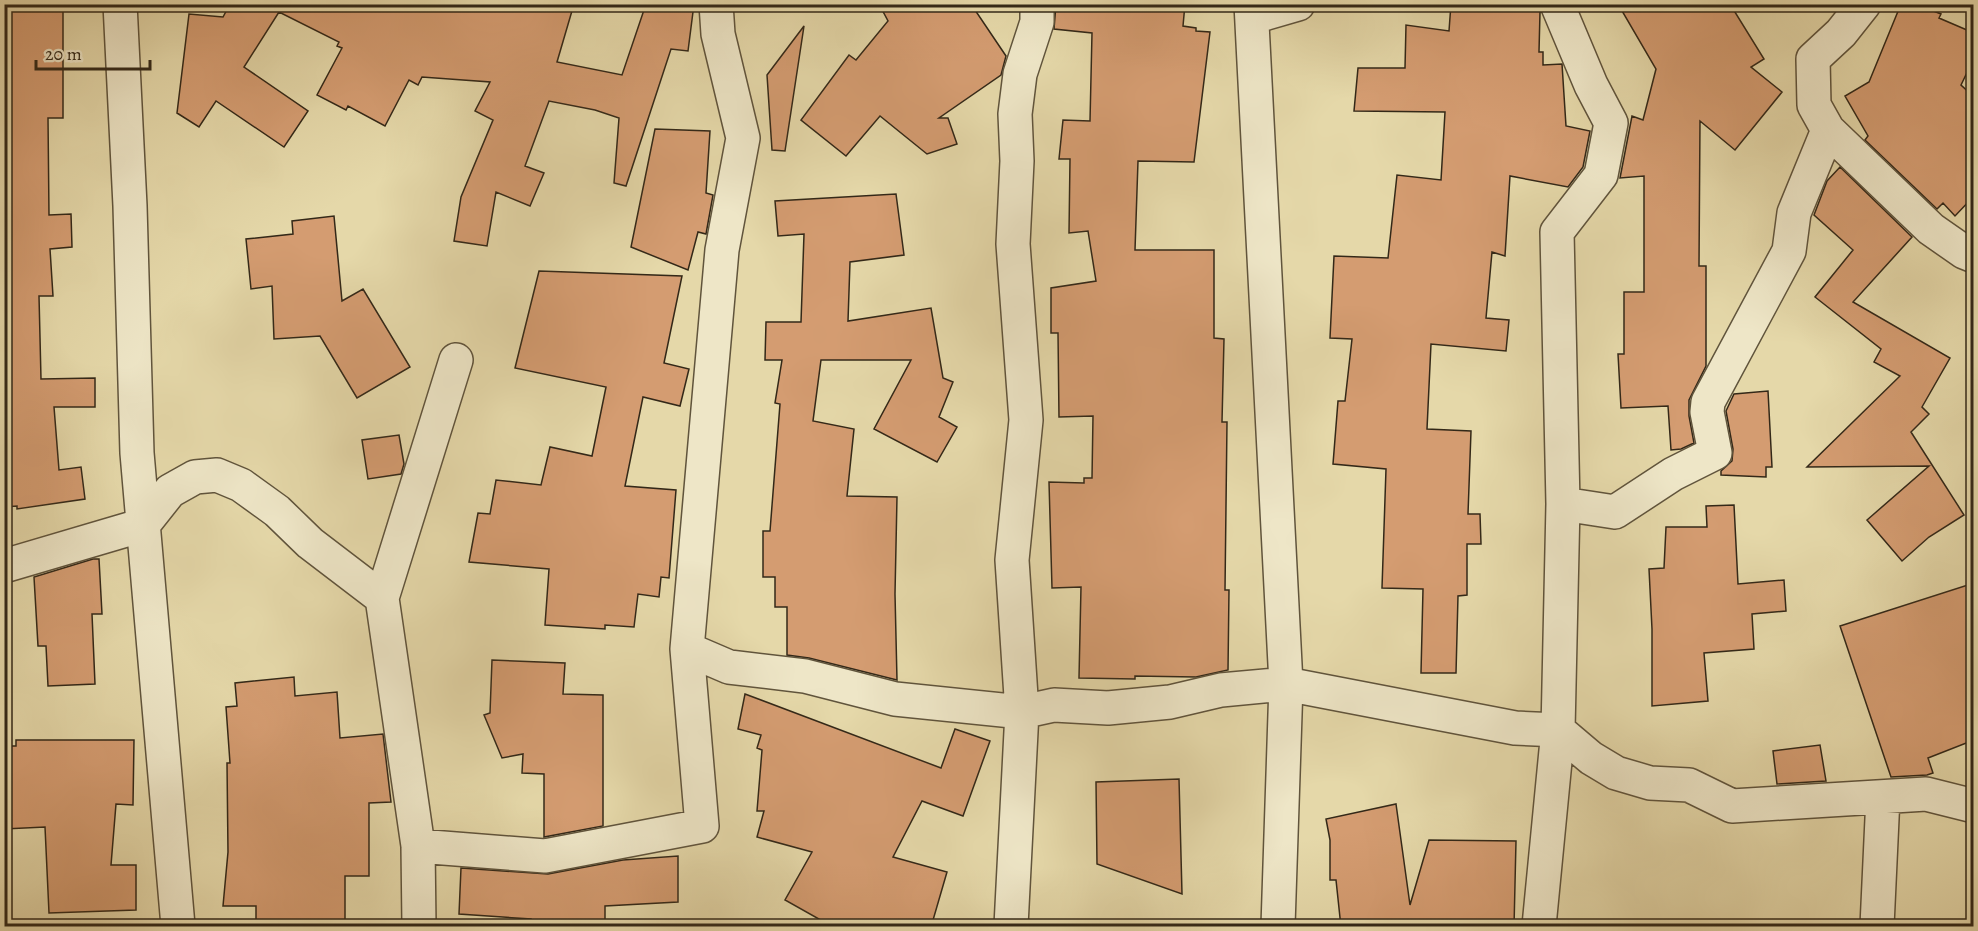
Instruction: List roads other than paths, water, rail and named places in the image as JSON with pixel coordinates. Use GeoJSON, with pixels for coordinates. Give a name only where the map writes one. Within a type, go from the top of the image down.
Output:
{"type":"FeatureCollection","features":[{"type":"Feature","properties":{"kind":"street"},"geometry":{"type":"LineString","coordinates":[[120,4],[130,206],[137,453],[178,927]]}},
{"type":"Feature","properties":{"kind":"street"},"geometry":{"type":"LineString","coordinates":[[418,846],[545,856],[702,826],[687,649],[722,250],[743,138],[718,34],[716,4]]}},
{"type":"Feature","properties":{"kind":"street"},"geometry":{"type":"LineString","coordinates":[[1011,927],[1022,712],[1012,560],[1026,420],[1013,244],[1017,161],[1015,114],[1020,74],[1037,22],[1037,4]]}},
{"type":"Feature","properties":{"kind":"street"},"geometry":{"type":"LineString","coordinates":[[1278,927],[1286,684],[1252,11],[1298,4]]}},
{"type":"Feature","properties":{"kind":"street"},"geometry":{"type":"LineString","coordinates":[[1539,927],[1558,730],[1563,504],[1557,232],[1601,175],[1611,123],[1591,85],[1557,4]]}},
{"type":"Feature","properties":{"kind":"street"},"geometry":{"type":"LineString","coordinates":[[1864,4],[1841,33],[1813,58],[1814,105],[1828,130],[1931,229],[1964,252],[1974,256]]}},
{"type":"Feature","properties":{"kind":"street"},"geometry":{"type":"LineString","coordinates":[[1563,504],[1615,512],[1673,474],[1715,453],[1707,412],[1708,402],[1788,251],[1794,213],[1828,130]]}},
{"type":"Feature","properties":{"kind":"street"},"geometry":{"type":"LineString","coordinates":[[419,927],[418,846],[382,598],[456,360]]}},
{"type":"Feature","properties":{"kind":"street"},"geometry":{"type":"LineString","coordinates":[[4,566],[143,525],[170,491],[195,477],[217,475],[242,485],[277,511],[310,543],[382,598]]}},
{"type":"Feature","properties":{"kind":"street"},"geometry":{"type":"LineString","coordinates":[[687,649],[729,667],[805,676],[895,699],[1022,712],[1054,705],[1108,708],[1170,702],[1221,690],[1286,684],[1515,728],[1558,730],[1591,758],[1616,773],[1650,783],[1689,785],[1732,806],[1926,794],[1974,806]]}},
{"type":"Feature","properties":{"kind":"street"},"geometry":{"type":"LineString","coordinates":[[1877,927],[1883,797]]}}]}
